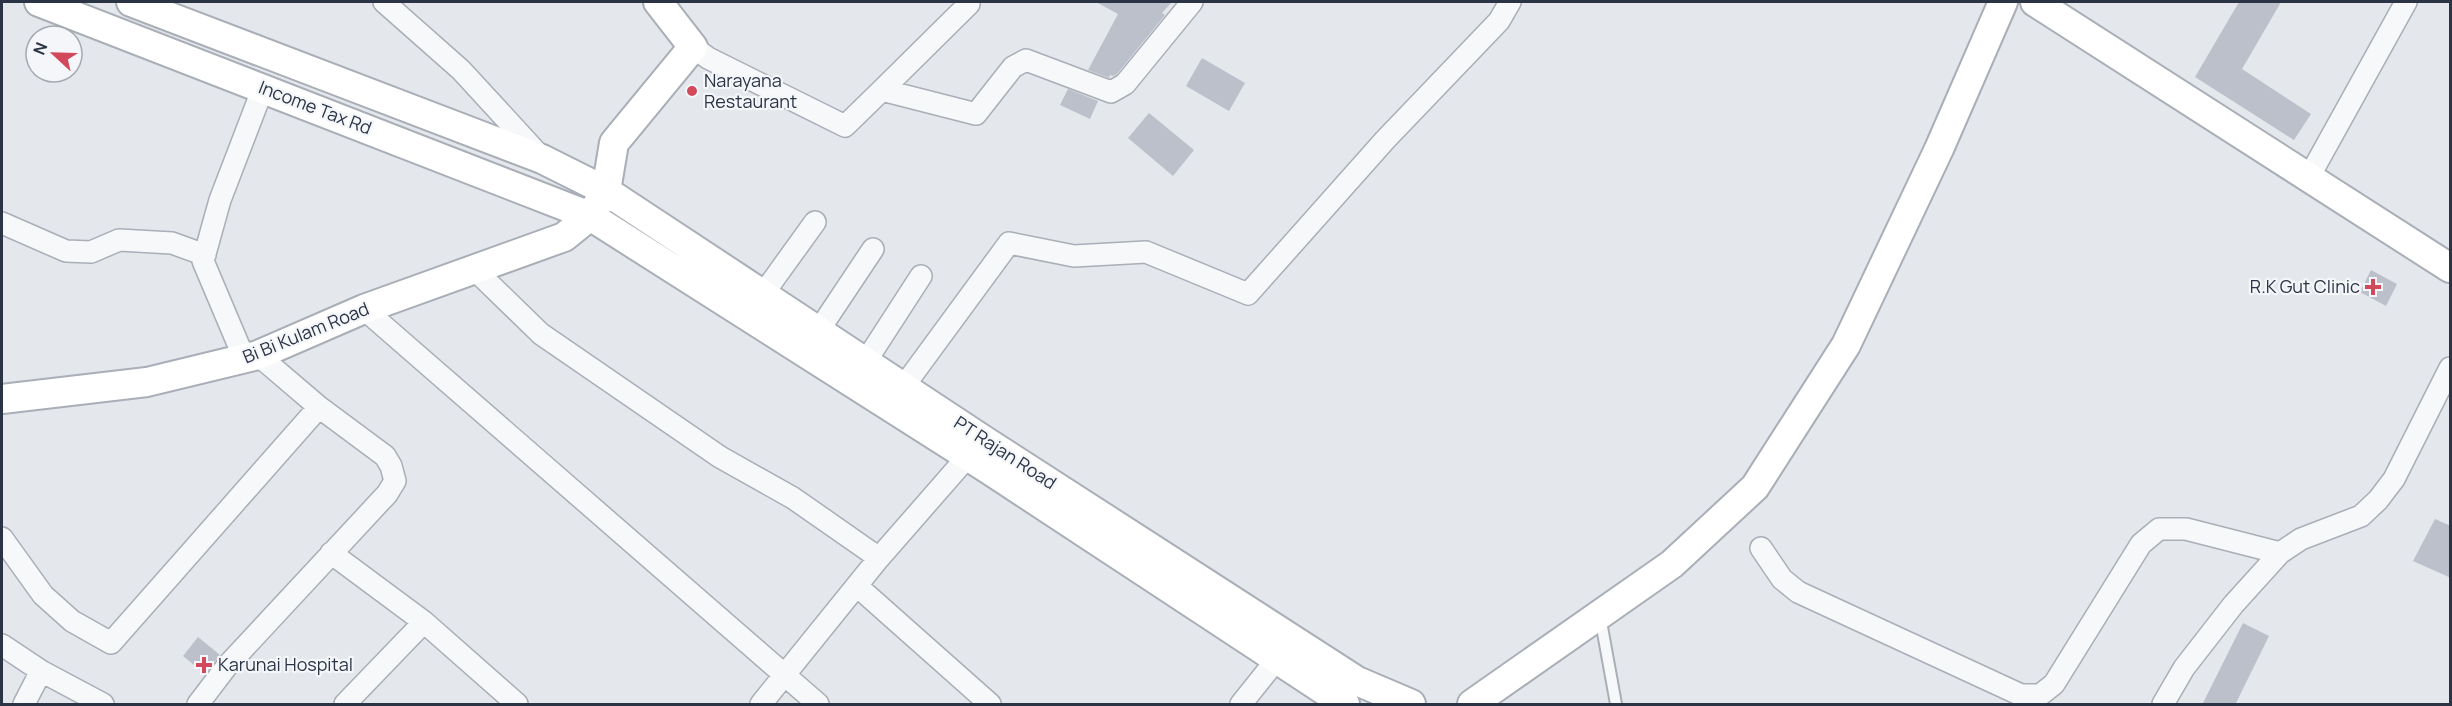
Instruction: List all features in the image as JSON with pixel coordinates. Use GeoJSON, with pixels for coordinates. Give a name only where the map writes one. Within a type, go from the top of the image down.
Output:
{"type":"FeatureCollection","features":[{"type":"Feature","properties":{"kind":"main road","name":"Income Tax Rd"},"geometry":{"type":"LineString","coordinates":[[39,2],[590,216]]}},
{"type":"Feature","properties":{"kind":"main road","name":"Income Tax Rd"},"geometry":{"type":"LineString","coordinates":[[131,2],[542,159],[606,191]]}},
{"type":"Feature","properties":{"kind":"main road"},"geometry":{"type":"LineString","coordinates":[[533,250],[548,223],[554,201],[570,172],[593,152],[614,143],[693,47],[658,2]]}},
{"type":"Feature","properties":{"kind":"main road"},"geometry":{"type":"LineString","coordinates":[[1472,705],[1672,564],[1755,487],[1846,345],[1939,149],[2003,2]]}},
{"type":"Feature","properties":{"kind":"main road"},"geometry":{"type":"LineString","coordinates":[[2035,2],[2451,268]]}},
{"type":"Feature","properties":{"kind":"main road"},"geometry":{"type":"LineString","coordinates":[[606,191],[614,143]]}},
{"type":"Feature","properties":{"kind":"main road","name":"PT Rajan Road"},"geometry":{"type":"LineString","coordinates":[[606,191],[904,386],[975,448]]}},
{"type":"Feature","properties":{"kind":"main road","name":"Bi Bi Kulam Road"},"geometry":{"type":"LineString","coordinates":[[2,399],[147,382],[251,357],[364,309],[564,237],[590,216],[606,191]]}},
{"type":"Feature","properties":{"kind":"main road","name":"PT Rajan Road"},"geometry":{"type":"LineString","coordinates":[[590,216],[975,448],[1170,575],[1357,681],[1411,705]]}},
{"type":"Feature","properties":{"kind":"main road","name":"PT Rajan Road"},"geometry":{"type":"LineString","coordinates":[[1170,575],[1277,659],[1345,705]]}},
{"type":"Feature","properties":{"kind":"street"},"geometry":{"type":"LineString","coordinates":[[384,2],[461,70],[542,159]]}},
{"type":"Feature","properties":{"kind":"street"},"geometry":{"type":"LineString","coordinates":[[882,90],[976,114],[1013,67],[1026,60],[1111,92],[1125,84],[1192,2]]}},
{"type":"Feature","properties":{"kind":"street"},"geometry":{"type":"LineString","coordinates":[[904,386],[1009,243],[1074,256],[1146,252],[1248,294],[1385,140],[1499,21],[1510,2]]}},
{"type":"Feature","properties":{"kind":"street"},"geometry":{"type":"LineString","coordinates":[[2309,177],[2406,2]]}},
{"type":"Feature","properties":{"kind":"street"},"geometry":{"type":"LineString","coordinates":[[693,47],[708,58],[845,126],[969,4]]}},
{"type":"Feature","properties":{"kind":"street"},"geometry":{"type":"LineString","coordinates":[[198,705],[227,666],[387,494],[395,481],[392,466],[385,456],[251,357],[203,261],[220,200],[263,88]]}},
{"type":"Feature","properties":{"kind":"street"},"geometry":{"type":"LineString","coordinates":[[763,294],[815,222]]}},
{"type":"Feature","properties":{"kind":"street"},"geometry":{"type":"LineString","coordinates":[[2,223],[66,251],[91,252],[119,240],[172,243],[205,255]]}},
{"type":"Feature","properties":{"kind":"street"},"geometry":{"type":"LineString","coordinates":[[819,330],[873,249]]}},
{"type":"Feature","properties":{"kind":"street"},"geometry":{"type":"LineString","coordinates":[[473,268],[541,334],[720,457],[794,498],[879,558]]}},
{"type":"Feature","properties":{"kind":"street"},"geometry":{"type":"LineString","coordinates":[[866,361],[921,276]]}},
{"type":"Feature","properties":{"kind":"street"},"geometry":{"type":"LineString","coordinates":[[364,309],[818,705]]}},
{"type":"Feature","properties":{"kind":"street"},"geometry":{"type":"LineString","coordinates":[[2163,705],[2184,668],[2233,605],[2280,553],[2301,539],[2361,516],[2378,500],[2394,478],[2451,368]]}},
{"type":"Feature","properties":{"kind":"street"},"geometry":{"type":"LineString","coordinates":[[2,538],[43,595],[72,621],[111,643],[319,407]]}},
{"type":"Feature","properties":{"kind":"street"},"geometry":{"type":"LineString","coordinates":[[761,705],[879,558],[975,448]]}},
{"type":"Feature","properties":{"kind":"street"},"geometry":{"type":"LineString","coordinates":[[1761,548],[1782,579],[1798,591],[2021,695],[2040,695],[2054,684],[2141,544],[2159,529],[2186,529],[2280,553]]}},
{"type":"Feature","properties":{"kind":"street"},"geometry":{"type":"LineString","coordinates":[[331,553],[424,622],[517,705]]}},
{"type":"Feature","properties":{"kind":"street"},"geometry":{"type":"LineString","coordinates":[[858,586],[990,705]]}},
{"type":"Feature","properties":{"kind":"street"},"geometry":{"type":"LineString","coordinates":[[345,705],[424,622]]}},
{"type":"Feature","properties":{"kind":"street"},"geometry":{"type":"LineString","coordinates":[[2,645],[41,671],[103,705]]}},
{"type":"Feature","properties":{"kind":"street"},"geometry":{"type":"LineString","coordinates":[[1241,705],[1277,659]]}},
{"type":"Feature","properties":{"kind":"street"},"geometry":{"type":"LineString","coordinates":[[24,705],[41,671]]}},
{"type":"Feature","properties":{"kind":"lane"},"geometry":{"type":"LineString","coordinates":[[1600,614],[1616,705]]}},
{"type":"Feature","properties":{"kind":"building"},"geometry":{"type":"Polygon","coordinates":[[[1096,2],[1172,2],[1162,13],[1165,15],[1117,74],[1110,75],[1109,78],[1088,70],[1118,14],[1096,2]]]}},
{"type":"Feature","properties":{"kind":"building"},"geometry":{"type":"Polygon","coordinates":[[[2239,2],[2281,2],[2242,69],[2311,114],[2294,140],[2195,77],[2239,2]]]}},
{"type":"Feature","properties":{"kind":"building"},"geometry":{"type":"Polygon","coordinates":[[[1202,58],[1245,83],[1229,111],[1186,86],[1202,58]]]}},
{"type":"Feature","properties":{"kind":"building"},"geometry":{"type":"Polygon","coordinates":[[[1068,89],[1098,101],[1090,119],[1060,105],[1068,89]]]}},
{"type":"Feature","properties":{"kind":"building"},"geometry":{"type":"Polygon","coordinates":[[[1149,113],[1194,150],[1173,176],[1128,138],[1149,113]]]}},
{"type":"Feature","properties":{"kind":"building"},"geometry":{"type":"Polygon","coordinates":[[[2371,270],[2397,284],[2386,306],[2360,292],[2371,270]]]}},
{"type":"Feature","properties":{"kind":"building"},"geometry":{"type":"Polygon","coordinates":[[[2435,519],[2451,526],[2451,578],[2413,561],[2435,519]]]}},
{"type":"Feature","properties":{"kind":"building"},"geometry":{"type":"Polygon","coordinates":[[[2243,623],[2269,636],[2235,705],[2202,705],[2243,623]]]}},
{"type":"Feature","properties":{"kind":"building"},"geometry":{"type":"Polygon","coordinates":[[[198,637],[220,655],[205,674],[183,656],[198,637]]]}},
{"type":"Feature","properties":{"kind":"place","name":"Narayana Restaurant"},"geometry":{"type":"Point","coordinates":[692,91]}},
{"type":"Feature","properties":{"kind":"place","name":"R.K Gut Clinic"},"geometry":{"type":"Point","coordinates":[2373,287]}},
{"type":"Feature","properties":{"kind":"place","name":"Karunai Hospital"},"geometry":{"type":"Point","coordinates":[204,665]}}]}
